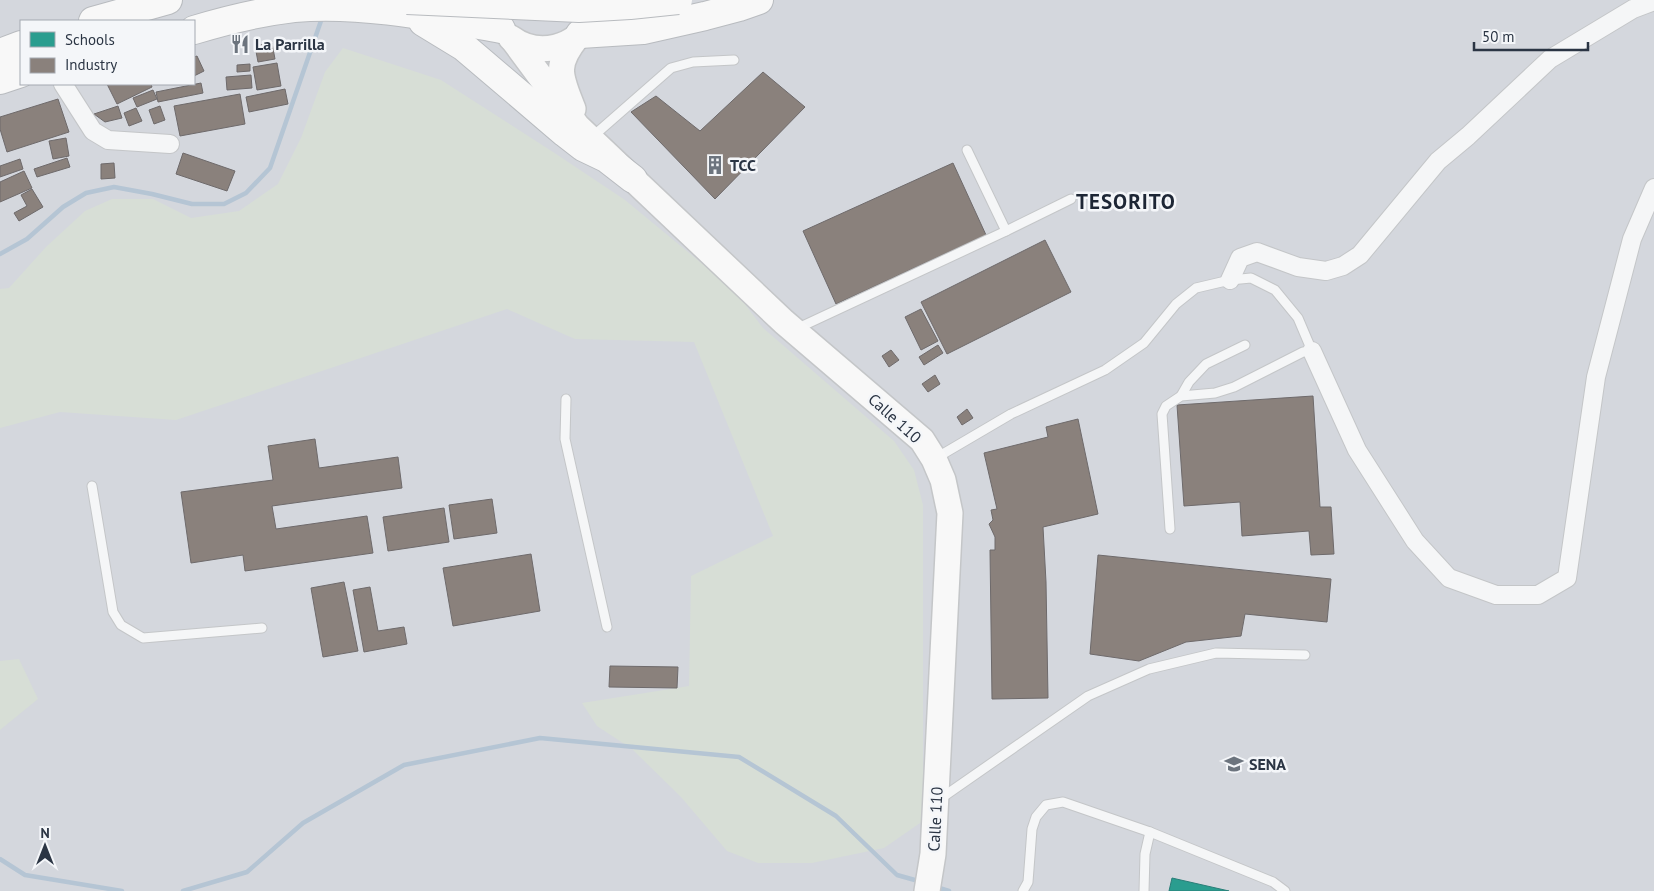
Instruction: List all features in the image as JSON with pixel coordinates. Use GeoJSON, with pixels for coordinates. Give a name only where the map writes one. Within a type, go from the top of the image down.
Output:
{"type":"FeatureCollection","features":[{"type":"Feature","properties":{"kind":"highway"},"geometry":{"type":"LineString","coordinates":[[73,20],[116,0]]}},
{"type":"Feature","properties":{"kind":"highway"},"geometry":{"type":"LineString","coordinates":[[177,20],[209,12],[284,4],[382,10],[409,7],[579,8],[678,0]]}},
{"type":"Feature","properties":{"kind":"highway"},"geometry":{"type":"LineString","coordinates":[[579,36],[643,30],[705,16],[759,0]]}},
{"type":"Feature","properties":{"kind":"highway"},"geometry":{"type":"LineString","coordinates":[[98,20],[159,3]]}},
{"type":"Feature","properties":{"kind":"highway"},"geometry":{"type":"LineString","coordinates":[[195,30],[284,4]]}},
{"type":"Feature","properties":{"kind":"highway"},"geometry":{"type":"LineString","coordinates":[[409,7],[508,35]]}},
{"type":"Feature","properties":{"kind":"highway"},"geometry":{"type":"LineString","coordinates":[[409,7],[464,47],[565,134],[606,158],[633,179]]}},
{"type":"Feature","properties":{"kind":"highway"},"geometry":{"type":"LineString","coordinates":[[0,53],[20,45]]}},
{"type":"Feature","properties":{"kind":"highway"},"geometry":{"type":"LineString","coordinates":[[0,80],[20,73]]}},
{"type":"Feature","properties":{"kind":"main road","name":"Calle 110"},"geometry":{"type":"LineString","coordinates":[[490,0],[493,16],[584,132],[794,330],[922,440],[934,459],[943,480],[950,513],[933,854],[927,891]]}},
{"type":"Feature","properties":{"kind":"main road"},"geometry":{"type":"LineString","coordinates":[[584,132],[563,83],[561,69],[565,54],[591,18],[596,0]]}},
{"type":"Feature","properties":{"kind":"main road"},"geometry":{"type":"LineString","coordinates":[[508,35],[524,46],[546,49],[563,45],[579,36]]}},
{"type":"Feature","properties":{"kind":"street"},"geometry":{"type":"LineString","coordinates":[[1230,280],[1240,258],[1257,252],[1298,266],[1326,271],[1343,266],[1360,255],[1438,161],[1468,136],[1550,59],[1633,9],[1654,2]]}},
{"type":"Feature","properties":{"kind":"street"},"geometry":{"type":"LineString","coordinates":[[64,85],[94,131],[108,140],[170,144]]}},
{"type":"Feature","properties":{"kind":"street"},"geometry":{"type":"LineString","coordinates":[[1312,351],[1358,450],[1415,541],[1422,549],[1449,578],[1496,595],[1538,595],[1567,578],[1596,377],[1632,239],[1654,188]]}},
{"type":"Feature","properties":{"kind":"lane"},"geometry":{"type":"LineString","coordinates":[[584,132],[671,68],[693,62],[734,60]]}},
{"type":"Feature","properties":{"kind":"lane"},"geometry":{"type":"LineString","coordinates":[[967,150],[1006,231]]}},
{"type":"Feature","properties":{"kind":"lane"},"geometry":{"type":"LineString","coordinates":[[794,330],[1070,199]]}},
{"type":"Feature","properties":{"kind":"lane"},"geometry":{"type":"LineString","coordinates":[[934,459],[1011,414],[1105,370],[1144,343],[1176,304],[1196,288],[1230,280],[1251,278],[1275,290],[1298,318],[1312,351],[1303,352],[1225,390],[1215,393],[1181,396]]}},
{"type":"Feature","properties":{"kind":"lane"},"geometry":{"type":"LineString","coordinates":[[1170,529],[1162,414],[1166,406],[1181,396],[1189,382],[1206,364],[1245,345]]}},
{"type":"Feature","properties":{"kind":"lane"},"geometry":{"type":"LineString","coordinates":[[566,399],[565,439],[607,627]]}},
{"type":"Feature","properties":{"kind":"lane"},"geometry":{"type":"LineString","coordinates":[[92,486],[113,612],[121,625],[143,638],[262,628]]}},
{"type":"Feature","properties":{"kind":"lane"},"geometry":{"type":"LineString","coordinates":[[936,802],[1088,696],[1149,669],[1216,653],[1305,655]]}},
{"type":"Feature","properties":{"kind":"lane"},"geometry":{"type":"LineString","coordinates":[[1023,891],[1028,882],[1032,829],[1036,817],[1046,805],[1063,802],[1150,832],[1273,882],[1285,891]]}},
{"type":"Feature","properties":{"kind":"lane"},"geometry":{"type":"LineString","coordinates":[[1144,891],[1145,854],[1150,832]]}},
{"type":"Feature","properties":{"kind":"shaded area"},"geometry":{"type":"Polygon","coordinates":[[[0,0],[1654,0],[1654,891],[0,891],[0,0]]]}},
{"type":"Feature","properties":{"kind":"shaded area"},"geometry":{"type":"Polygon","coordinates":[[[343,48],[441,80],[625,200],[734,290],[763,328],[894,441],[914,470],[923,505],[923,821],[884,848],[812,863],[758,863],[727,851],[681,797],[632,749],[597,726],[582,703],[689,686],[691,576],[773,536],[694,342],[575,339],[507,309],[176,420],[60,412],[0,428],[0,289],[9,288],[46,247],[85,211],[112,199],[153,199],[191,218],[239,211],[278,184],[301,138],[325,72],[343,48]]]}},
{"type":"Feature","properties":{"kind":"shaded area"},"geometry":{"type":"Polygon","coordinates":[[[19,659],[38,699],[0,730],[0,661],[19,659]]]}},
{"type":"Feature","properties":{"kind":"building: Schools"},"geometry":{"type":"Polygon","coordinates":[[[1172,878],[1229,891],[1169,891],[1172,878]]]}},
{"type":"Feature","properties":{"kind":"building: Industry"},"geometry":{"type":"Polygon","coordinates":[[[272,43],[275,59],[258,62],[255,46],[272,43]]]}},
{"type":"Feature","properties":{"kind":"building: Industry"},"geometry":{"type":"Polygon","coordinates":[[[197,56],[204,71],[195,76],[195,57],[197,56]]]}},
{"type":"Feature","properties":{"kind":"building: Industry"},"geometry":{"type":"Polygon","coordinates":[[[277,63],[281,86],[257,90],[253,67],[277,63]]]}},
{"type":"Feature","properties":{"kind":"building: Industry"},"geometry":{"type":"Polygon","coordinates":[[[250,64],[250,71],[237,72],[237,65],[250,64]]]}},
{"type":"Feature","properties":{"kind":"building: Industry","name":"TCC"},"geometry":{"type":"Polygon","coordinates":[[[763,72],[805,107],[715,199],[631,112],[656,96],[700,131],[763,72]]]}},
{"type":"Feature","properties":{"kind":"building: Industry"},"geometry":{"type":"Polygon","coordinates":[[[251,75],[252,88],[227,90],[226,77],[251,75]]]}},
{"type":"Feature","properties":{"kind":"building: Industry"},"geometry":{"type":"Polygon","coordinates":[[[201,83],[203,93],[158,102],[156,92],[201,83]]]}},
{"type":"Feature","properties":{"kind":"building: Industry"},"geometry":{"type":"Polygon","coordinates":[[[108,85],[151,85],[152,87],[117,104],[108,85]]]}},
{"type":"Feature","properties":{"kind":"building: Industry"},"geometry":{"type":"Polygon","coordinates":[[[285,89],[288,104],[249,112],[246,97],[285,89]]]}},
{"type":"Feature","properties":{"kind":"building: Industry"},"geometry":{"type":"Polygon","coordinates":[[[153,90],[157,99],[137,107],[133,98],[153,90]]]}},
{"type":"Feature","properties":{"kind":"building: Industry"},"geometry":{"type":"Polygon","coordinates":[[[240,94],[245,124],[180,136],[174,106],[240,94]]]}},
{"type":"Feature","properties":{"kind":"building: Industry"},"geometry":{"type":"Polygon","coordinates":[[[58,99],[69,132],[7,152],[0,129],[0,117],[58,99]]]}},
{"type":"Feature","properties":{"kind":"building: Industry"},"geometry":{"type":"Polygon","coordinates":[[[118,106],[122,118],[105,122],[94,114],[118,106]]]}},
{"type":"Feature","properties":{"kind":"building: Industry"},"geometry":{"type":"Polygon","coordinates":[[[160,106],[165,120],[154,124],[149,110],[160,106]]]}},
{"type":"Feature","properties":{"kind":"building: Industry"},"geometry":{"type":"Polygon","coordinates":[[[136,108],[142,121],[129,126],[124,113],[136,108]]]}},
{"type":"Feature","properties":{"kind":"building: Industry"},"geometry":{"type":"Polygon","coordinates":[[[66,138],[69,156],[53,159],[49,141],[66,138]]]}},
{"type":"Feature","properties":{"kind":"building: Industry"},"geometry":{"type":"Polygon","coordinates":[[[183,153],[235,171],[227,191],[176,174],[183,153]]]}},
{"type":"Feature","properties":{"kind":"building: Industry"},"geometry":{"type":"Polygon","coordinates":[[[67,158],[70,167],[37,177],[34,169],[67,158]]]}},
{"type":"Feature","properties":{"kind":"building: Industry"},"geometry":{"type":"Polygon","coordinates":[[[20,159],[23,169],[0,177],[0,166],[20,159]]]}},
{"type":"Feature","properties":{"kind":"building: Industry"},"geometry":{"type":"Polygon","coordinates":[[[114,163],[115,178],[101,179],[101,164],[114,163]]]}},
{"type":"Feature","properties":{"kind":"building: Industry"},"geometry":{"type":"Polygon","coordinates":[[[953,163],[986,235],[836,304],[803,231],[953,163]]]}},
{"type":"Feature","properties":{"kind":"building: Industry"},"geometry":{"type":"Polygon","coordinates":[[[24,171],[32,188],[0,202],[0,182],[24,171]]]}},
{"type":"Feature","properties":{"kind":"building: Industry"},"geometry":{"type":"Polygon","coordinates":[[[32,189],[43,207],[19,221],[14,213],[27,206],[21,195],[32,189]]]}},
{"type":"Feature","properties":{"kind":"building: Industry"},"geometry":{"type":"Polygon","coordinates":[[[1045,240],[1071,292],[947,354],[921,302],[1045,240]]]}},
{"type":"Feature","properties":{"kind":"building: Industry"},"geometry":{"type":"Polygon","coordinates":[[[921,309],[938,341],[921,350],[905,317],[921,309]]]}},
{"type":"Feature","properties":{"kind":"building: Industry"},"geometry":{"type":"Polygon","coordinates":[[[938,345],[943,353],[924,365],[919,357],[938,345]]]}},
{"type":"Feature","properties":{"kind":"building: Industry"},"geometry":{"type":"Polygon","coordinates":[[[891,350],[899,360],[889,367],[882,356],[891,350]]]}},
{"type":"Feature","properties":{"kind":"building: Industry"},"geometry":{"type":"Polygon","coordinates":[[[935,375],[940,384],[928,392],[922,384],[935,375]]]}},
{"type":"Feature","properties":{"kind":"building: Industry"},"geometry":{"type":"Polygon","coordinates":[[[1313,396],[1320,507],[1331,507],[1334,554],[1311,555],[1309,531],[1242,536],[1240,502],[1184,506],[1177,405],[1313,396]]]}},
{"type":"Feature","properties":{"kind":"building: Industry"},"geometry":{"type":"Polygon","coordinates":[[[967,409],[973,418],[962,425],[957,417],[967,409]]]}},
{"type":"Feature","properties":{"kind":"building: Industry"},"geometry":{"type":"Polygon","coordinates":[[[1078,419],[1098,514],[1043,527],[1048,698],[992,699],[990,550],[995,550],[995,537],[989,524],[993,520],[991,510],[997,509],[984,453],[1048,437],[1046,427],[1078,419]]]}},
{"type":"Feature","properties":{"kind":"building: Industry"},"geometry":{"type":"Polygon","coordinates":[[[315,439],[319,468],[398,457],[402,488],[272,506],[276,529],[367,516],[373,553],[245,571],[243,555],[191,563],[181,492],[273,480],[268,446],[315,439]]]}},
{"type":"Feature","properties":{"kind":"building: Industry"},"geometry":{"type":"Polygon","coordinates":[[[492,499],[497,533],[454,539],[449,505],[492,499]]]}},
{"type":"Feature","properties":{"kind":"building: Industry"},"geometry":{"type":"Polygon","coordinates":[[[444,508],[449,542],[388,551],[383,517],[444,508]]]}},
{"type":"Feature","properties":{"kind":"building: Industry"},"geometry":{"type":"Polygon","coordinates":[[[531,554],[540,611],[453,626],[443,568],[531,554]]]}},
{"type":"Feature","properties":{"kind":"building: Industry"},"geometry":{"type":"Polygon","coordinates":[[[1098,555],[1331,579],[1327,622],[1245,614],[1241,636],[1186,642],[1139,661],[1090,654],[1098,555]]]}},
{"type":"Feature","properties":{"kind":"building: Industry"},"geometry":{"type":"Polygon","coordinates":[[[344,582],[358,651],[323,657],[311,588],[344,582]]]}},
{"type":"Feature","properties":{"kind":"building: Industry"},"geometry":{"type":"Polygon","coordinates":[[[370,587],[378,631],[404,627],[407,644],[364,652],[353,590],[370,587]]]}},
{"type":"Feature","properties":{"kind":"building: Industry"},"geometry":{"type":"Polygon","coordinates":[[[610,666],[678,667],[677,688],[609,687],[610,666]]]}},
{"type":"Feature","properties":{"kind":"waterway"},"geometry":{"type":"LineString","coordinates":[[0,254],[27,239],[63,207],[86,193],[114,187],[192,204],[224,204],[246,193],[270,168],[323,15]]}},
{"type":"Feature","properties":{"kind":"waterway"},"geometry":{"type":"LineString","coordinates":[[183,891],[247,872],[303,823],[404,765],[540,738],[739,757],[836,816],[897,875],[922,882]]}},
{"type":"Feature","properties":{"kind":"waterway"},"geometry":{"type":"LineString","coordinates":[[0,859],[25,875],[122,891]]}},
{"type":"Feature","properties":{"kind":"waterway"},"geometry":{"type":"LineString","coordinates":[[936,887],[949,891]]}},
{"type":"Feature","properties":{"kind":"place","name":"La Parrilla"},"geometry":{"type":"Point","coordinates":[240,44]}},
{"type":"Feature","properties":{"kind":"place","name":"TCC"},"geometry":{"type":"Point","coordinates":[715,165]}},
{"type":"Feature","properties":{"kind":"place","name":"SENA"},"geometry":{"type":"Point","coordinates":[1234,764]}},
{"type":"Feature","properties":{"kind":"district","name":"TESORITO"},"geometry":{"type":"Point","coordinates":[1126,201]}}]}
